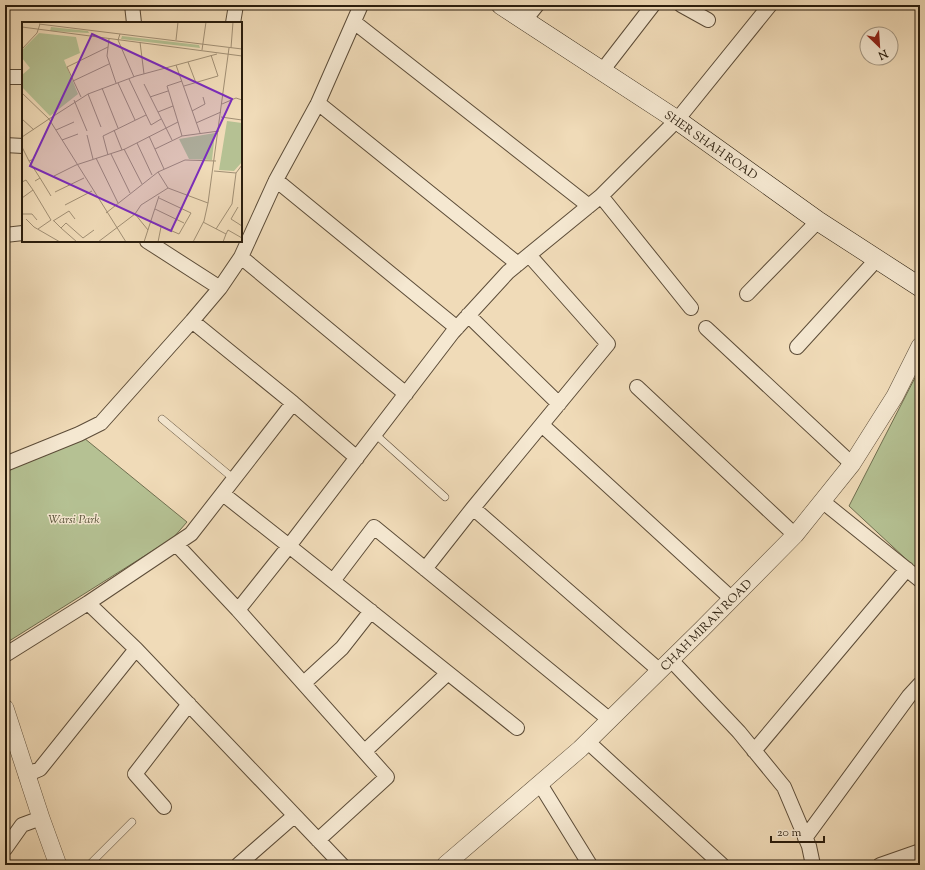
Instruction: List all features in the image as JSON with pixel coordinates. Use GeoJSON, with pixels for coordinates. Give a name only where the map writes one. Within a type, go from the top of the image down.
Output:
{"type":"FeatureCollection","features":[{"type":"Feature","properties":{"kind":"main road","name":"SHER SHAH ROAD"},"geometry":{"type":"LineString","coordinates":[[501,5],[677,120],[818,221],[920,287]]}},
{"type":"Feature","properties":{"kind":"street"},"geometry":{"type":"LineString","coordinates":[[132,5],[134,22]]}},
{"type":"Feature","properties":{"kind":"street"},"geometry":{"type":"LineString","coordinates":[[233,22],[236,5]]}},
{"type":"Feature","properties":{"kind":"street"},"geometry":{"type":"LineString","coordinates":[[5,464],[79,434],[101,423],[220,288],[241,257],[276,180],[318,103],[362,5]]}},
{"type":"Feature","properties":{"kind":"street"},"geometry":{"type":"LineString","coordinates":[[525,20],[537,5]]}},
{"type":"Feature","properties":{"kind":"street"},"geometry":{"type":"LineString","coordinates":[[602,71],[653,5]]}},
{"type":"Feature","properties":{"kind":"street"},"geometry":{"type":"LineString","coordinates":[[680,5],[708,20]]}},
{"type":"Feature","properties":{"kind":"street"},"geometry":{"type":"LineString","coordinates":[[238,610],[453,332],[508,272],[601,196],[677,120],[770,5]]}},
{"type":"Feature","properties":{"kind":"street"},"geometry":{"type":"LineString","coordinates":[[354,22],[589,206]]}},
{"type":"Feature","properties":{"kind":"street"},"geometry":{"type":"LineString","coordinates":[[5,77],[22,77]]}},
{"type":"Feature","properties":{"kind":"street"},"geometry":{"type":"LineString","coordinates":[[318,103],[518,264]]}},
{"type":"Feature","properties":{"kind":"street"},"geometry":{"type":"LineString","coordinates":[[5,145],[22,146]]}},
{"type":"Feature","properties":{"kind":"street"},"geometry":{"type":"LineString","coordinates":[[276,180],[457,328]]}},
{"type":"Feature","properties":{"kind":"street"},"geometry":{"type":"LineString","coordinates":[[601,196],[691,308]]}},
{"type":"Feature","properties":{"kind":"street"},"geometry":{"type":"LineString","coordinates":[[747,294],[818,221]]}},
{"type":"Feature","properties":{"kind":"street"},"geometry":{"type":"LineString","coordinates":[[5,234],[22,233]]}},
{"type":"Feature","properties":{"kind":"street"},"geometry":{"type":"LineString","coordinates":[[149,242],[220,288]]}},
{"type":"Feature","properties":{"kind":"street"},"geometry":{"type":"LineString","coordinates":[[425,569],[473,508],[608,344],[529,255]]}},
{"type":"Feature","properties":{"kind":"street"},"geometry":{"type":"LineString","coordinates":[[241,257],[406,394]]}},
{"type":"Feature","properties":{"kind":"street"},"geometry":{"type":"LineString","coordinates":[[797,348],[877,259]]}},
{"type":"Feature","properties":{"kind":"street"},"geometry":{"type":"LineString","coordinates":[[468,315],[559,404]]}},
{"type":"Feature","properties":{"kind":"street"},"geometry":{"type":"LineString","coordinates":[[192,321],[293,403],[357,458]]}},
{"type":"Feature","properties":{"kind":"street"},"geometry":{"type":"LineString","coordinates":[[706,328],[852,464]]}},
{"type":"Feature","properties":{"kind":"street","name":"CHAH MIRAN ROAD"},"geometry":{"type":"LineString","coordinates":[[445,865],[588,742],[795,535],[852,464],[895,396],[920,346]]}},
{"type":"Feature","properties":{"kind":"street"},"geometry":{"type":"LineString","coordinates":[[637,387],[795,535]]}},
{"type":"Feature","properties":{"kind":"street"},"geometry":{"type":"LineString","coordinates":[[5,655],[88,603],[191,534],[293,403]]}},
{"type":"Feature","properties":{"kind":"street"},"geometry":{"type":"LineString","coordinates":[[542,426],[732,599]]}},
{"type":"Feature","properties":{"kind":"street"},"geometry":{"type":"LineString","coordinates":[[222,494],[517,728]]}},
{"type":"Feature","properties":{"kind":"street"},"geometry":{"type":"LineString","coordinates":[[822,501],[920,580]]}},
{"type":"Feature","properties":{"kind":"street"},"geometry":{"type":"LineString","coordinates":[[473,508],[665,666],[739,732],[784,787],[809,846],[813,865]]}},
{"type":"Feature","properties":{"kind":"street"},"geometry":{"type":"LineString","coordinates":[[333,581],[374,528],[610,720]]}},
{"type":"Feature","properties":{"kind":"street"},"geometry":{"type":"LineString","coordinates":[[176,544],[238,610],[387,777],[318,840]]}},
{"type":"Feature","properties":{"kind":"street"},"geometry":{"type":"LineString","coordinates":[[754,751],[907,569]]}},
{"type":"Feature","properties":{"kind":"street"},"geometry":{"type":"LineString","coordinates":[[88,603],[136,649],[342,865]]}},
{"type":"Feature","properties":{"kind":"street"},"geometry":{"type":"LineString","coordinates":[[304,683],[342,648],[371,612]]}},
{"type":"Feature","properties":{"kind":"street"},"geometry":{"type":"LineString","coordinates":[[26,775],[40,769],[136,649]]}},
{"type":"Feature","properties":{"kind":"street"},"geometry":{"type":"LineString","coordinates":[[365,751],[448,673]]}},
{"type":"Feature","properties":{"kind":"street"},"geometry":{"type":"LineString","coordinates":[[805,838],[909,696],[920,684]]}},
{"type":"Feature","properties":{"kind":"street"},"geometry":{"type":"LineString","coordinates":[[164,807],[135,774],[189,704]]}},
{"type":"Feature","properties":{"kind":"street"},"geometry":{"type":"LineString","coordinates":[[5,708],[10,744],[26,775],[58,865]]}},
{"type":"Feature","properties":{"kind":"street"},"geometry":{"type":"LineString","coordinates":[[588,742],[722,865]]}},
{"type":"Feature","properties":{"kind":"street"},"geometry":{"type":"LineString","coordinates":[[540,784],[590,865]]}},
{"type":"Feature","properties":{"kind":"street"},"geometry":{"type":"LineString","coordinates":[[238,865],[294,816]]}},
{"type":"Feature","properties":{"kind":"street"},"geometry":{"type":"LineString","coordinates":[[5,849],[22,825],[41,818]]}},
{"type":"Feature","properties":{"kind":"street"},"geometry":{"type":"LineString","coordinates":[[880,865],[920,851]]}},
{"type":"Feature","properties":{"kind":"lane"},"geometry":{"type":"LineString","coordinates":[[162,419],[234,479]]}},
{"type":"Feature","properties":{"kind":"lane"},"geometry":{"type":"LineString","coordinates":[[375,434],[445,497]]}},
{"type":"Feature","properties":{"kind":"lane"},"geometry":{"type":"LineString","coordinates":[[89,865],[132,822]]}},
{"type":"Feature","properties":{"kind":"green space"},"geometry":{"type":"Polygon","coordinates":[[[920,368],[920,572],[849,506],[920,368]]]}},
{"type":"Feature","properties":{"kind":"green space","name":"Warsi Park"},"geometry":{"type":"Polygon","coordinates":[[[84,438],[187,522],[173,538],[6,643],[5,469],[84,438]]]}}]}
